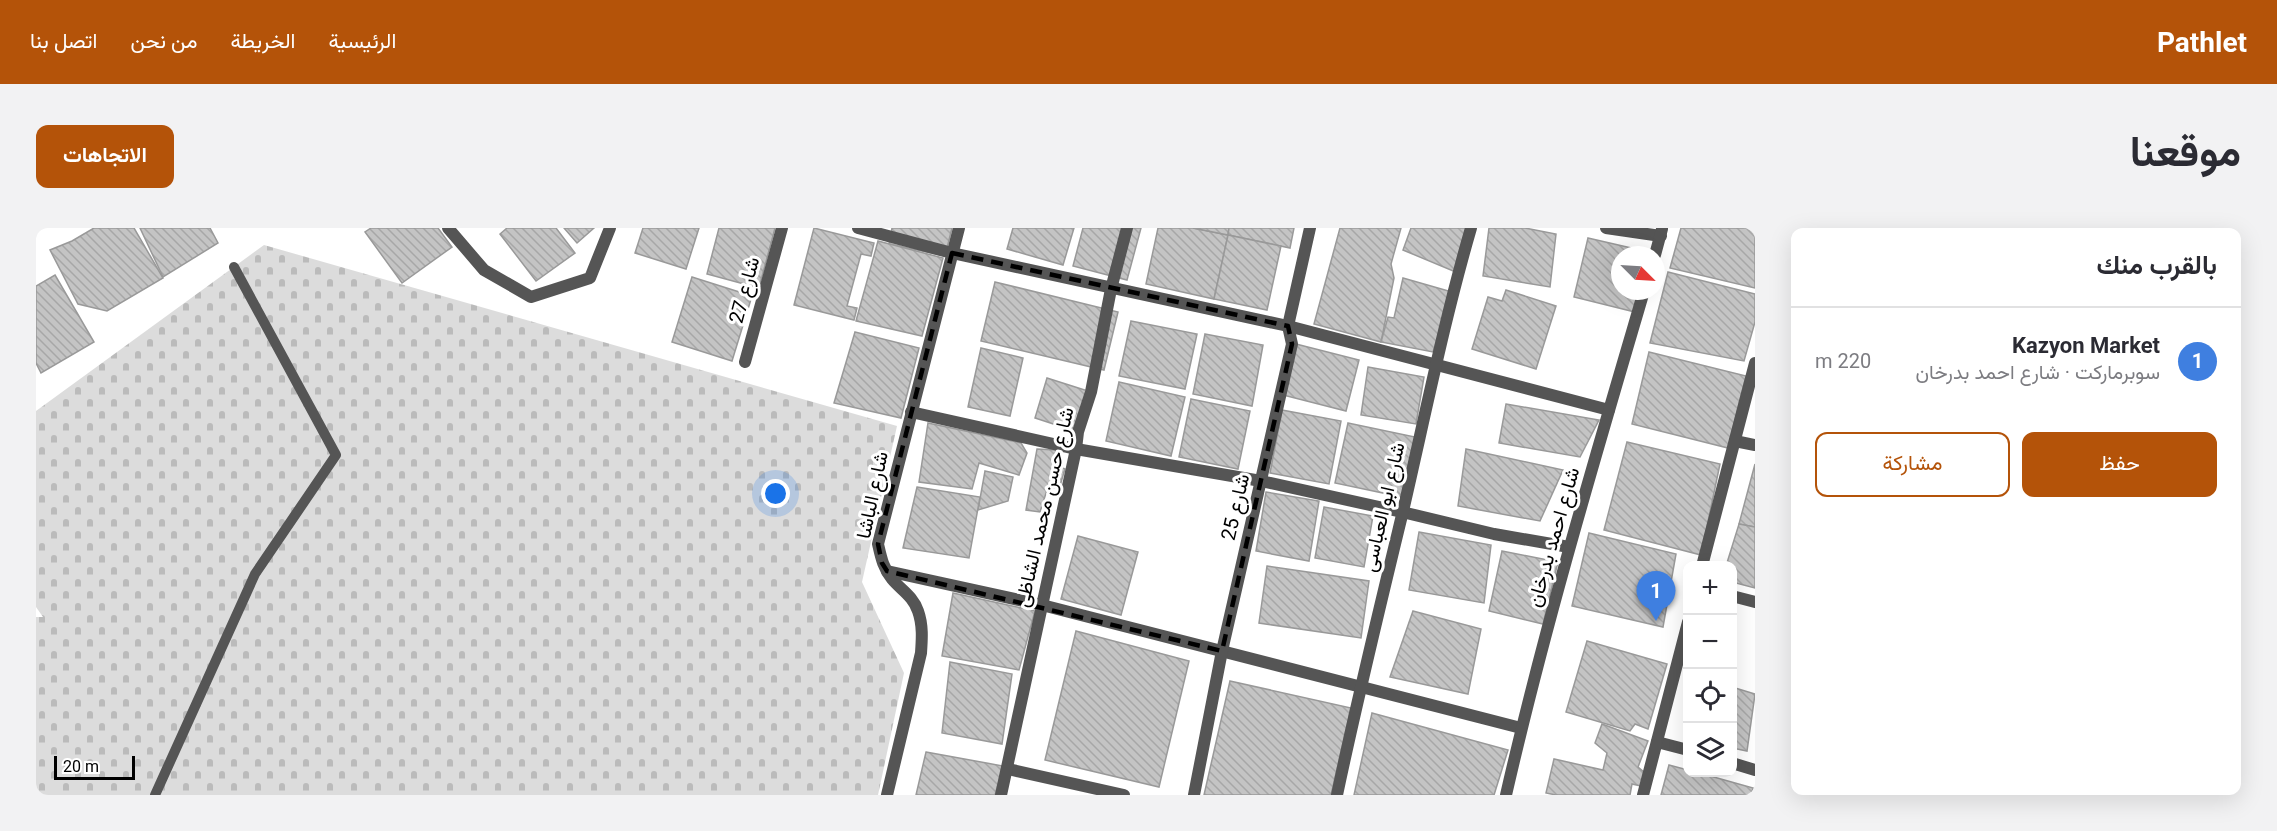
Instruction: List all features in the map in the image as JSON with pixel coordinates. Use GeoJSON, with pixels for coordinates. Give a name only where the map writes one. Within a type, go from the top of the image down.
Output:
{"type":"FeatureCollection","features":[{"type":"Feature","properties":{"kind":"street"},"geometry":{"type":"LineString","coordinates":[[448,228],[484,270],[531,297],[590,279],[610,228]]}},
{"type":"Feature","properties":{"kind":"street","name":"شارع 27"},"geometry":{"type":"LineString","coordinates":[[745,362],[782,228]]}},
{"type":"Feature","properties":{"kind":"street"},"geometry":{"type":"LineString","coordinates":[[858,228],[952,253],[1287,326],[1609,410]]}},
{"type":"Feature","properties":{"kind":"street","name":"شارع الباشا"},"geometry":{"type":"LineString","coordinates":[[887,795],[921,653],[923,631],[918,610],[907,592],[892,579],[882,563],[878,544],[959,228]]}},
{"type":"Feature","properties":{"kind":"street","name":"شارع حسن محمد الشاظى"},"geometry":{"type":"LineString","coordinates":[[1001,795],[1078,432],[1091,392],[1111,288],[1127,228]]}},
{"type":"Feature","properties":{"kind":"street","name":"شارع 25"},"geometry":{"type":"LineString","coordinates":[[1194,795],[1222,651],[1292,344],[1287,326],[1310,228]]}},
{"type":"Feature","properties":{"kind":"street","name":"شارع ابو العباسى"},"geometry":{"type":"LineString","coordinates":[[1336,795],[1452,292],[1471,228]]}},
{"type":"Feature","properties":{"kind":"street"},"geometry":{"type":"LineString","coordinates":[[1606,228],[1662,232]]}},
{"type":"Feature","properties":{"kind":"street","name":"شارع احمد بدرخان"},"geometry":{"type":"LineString","coordinates":[[1506,795],[1521,728],[1569,547],[1641,300]]}},
{"type":"Feature","properties":{"kind":"street"},"geometry":{"type":"LineString","coordinates":[[1703,561],[1755,363]]}},
{"type":"Feature","properties":{"kind":"street"},"geometry":{"type":"LineString","coordinates":[[911,412],[1076,449],[1261,481],[1494,534],[1569,547]]}},
{"type":"Feature","properties":{"kind":"street"},"geometry":{"type":"LineString","coordinates":[[1735,441],[1755,445]]}},
{"type":"Feature","properties":{"kind":"street"},"geometry":{"type":"LineString","coordinates":[[887,571],[1042,605],[1521,728]]}},
{"type":"Feature","properties":{"kind":"street"},"geometry":{"type":"LineString","coordinates":[[1737,597],[1755,602]]}},
{"type":"Feature","properties":{"kind":"street"},"geometry":{"type":"LineString","coordinates":[[1643,795],[1683,641]]}},
{"type":"Feature","properties":{"kind":"street"},"geometry":{"type":"LineString","coordinates":[[1657,742],[1683,749]]}},
{"type":"Feature","properties":{"kind":"street"},"geometry":{"type":"LineString","coordinates":[[1737,765],[1755,770]]}},
{"type":"Feature","properties":{"kind":"street"},"geometry":{"type":"LineString","coordinates":[[1008,769],[1124,795]]}},
{"type":"Feature","properties":{"kind":"lane"},"geometry":{"type":"LineString","coordinates":[[155,795],[255,574],[336,455],[234,267]]}},
{"type":"Feature","properties":{"kind":"highlighted area"},"geometry":{"type":"Polygon","coordinates":[[[952,253],[1288,326],[1292,344],[1222,651],[887,571],[882,563],[878,544],[952,253]]]}},
{"type":"Feature","properties":{"kind":"green space"},"geometry":{"type":"Polygon","coordinates":[[[264,245],[897,426],[862,582],[904,673],[878,795],[36,795],[36,617],[43,617],[36,607],[36,411],[264,245]]]}},
{"type":"Feature","properties":{"kind":"building"},"geometry":{"type":"Polygon","coordinates":[[[94,228],[134,228],[163,278],[107,311],[78,304],[50,250],[94,228]]]}},
{"type":"Feature","properties":{"kind":"building"},"geometry":{"type":"Polygon","coordinates":[[[140,228],[210,228],[218,243],[163,277],[140,228]]]}},
{"type":"Feature","properties":{"kind":"building"},"geometry":{"type":"Polygon","coordinates":[[[371,228],[438,228],[452,247],[402,283],[365,232],[371,228]]]}},
{"type":"Feature","properties":{"kind":"building"},"geometry":{"type":"Polygon","coordinates":[[[507,228],[556,228],[575,253],[536,281],[500,234],[507,228]]]}},
{"type":"Feature","properties":{"kind":"building"},"geometry":{"type":"Polygon","coordinates":[[[564,228],[594,228],[577,243],[564,228]]]}},
{"type":"Feature","properties":{"kind":"building"},"geometry":{"type":"Polygon","coordinates":[[[643,228],[699,228],[686,269],[635,253],[643,228]]]}},
{"type":"Feature","properties":{"kind":"building"},"geometry":{"type":"Polygon","coordinates":[[[719,228],[775,228],[759,288],[707,274],[719,228]]]}},
{"type":"Feature","properties":{"kind":"building"},"geometry":{"type":"Polygon","coordinates":[[[814,228],[874,243],[871,256],[861,254],[847,306],[857,308],[854,320],[794,305],[814,228]]]}},
{"type":"Feature","properties":{"kind":"building"},"geometry":{"type":"Polygon","coordinates":[[[892,228],[952,228],[945,256],[889,244],[892,228]]]}},
{"type":"Feature","properties":{"kind":"building"},"geometry":{"type":"Polygon","coordinates":[[[1013,228],[1074,228],[1063,265],[1007,249],[1013,228]]]}},
{"type":"Feature","properties":{"kind":"building"},"geometry":{"type":"Polygon","coordinates":[[[1083,228],[1141,228],[1127,280],[1073,266],[1083,228]]]}},
{"type":"Feature","properties":{"kind":"building"},"geometry":{"type":"Polygon","coordinates":[[[1158,228],[1193,228],[1228,235],[1214,299],[1146,284],[1158,228]]]}},
{"type":"Feature","properties":{"kind":"building"},"geometry":{"type":"Polygon","coordinates":[[[1193,228],[1229,228],[1228,235],[1193,228]]]}},
{"type":"Feature","properties":{"kind":"building"},"geometry":{"type":"Polygon","coordinates":[[[1229,228],[1294,228],[1290,248],[1228,235],[1229,228]]]}},
{"type":"Feature","properties":{"kind":"building"},"geometry":{"type":"Polygon","coordinates":[[[1340,228],[1401,228],[1391,264],[1394,278],[1381,342],[1314,324],[1340,228]]]}},
{"type":"Feature","properties":{"kind":"building"},"geometry":{"type":"Polygon","coordinates":[[[1411,228],[1471,228],[1458,273],[1403,250],[1411,228]]]}},
{"type":"Feature","properties":{"kind":"building"},"geometry":{"type":"Polygon","coordinates":[[[1489,228],[1525,228],[1556,234],[1550,287],[1483,276],[1489,228]]]}},
{"type":"Feature","properties":{"kind":"building"},"geometry":{"type":"Polygon","coordinates":[[[1681,228],[1755,228],[1755,288],[1670,268],[1681,228]]]}},
{"type":"Feature","properties":{"kind":"building"},"geometry":{"type":"Polygon","coordinates":[[[1228,235],[1281,246],[1267,310],[1214,299],[1228,235]]]}},
{"type":"Feature","properties":{"kind":"building"},"geometry":{"type":"Polygon","coordinates":[[[1588,238],[1623,246],[1611,246],[1611,300],[1642,300],[1639,313],[1574,297],[1588,238]]]}},
{"type":"Feature","properties":{"kind":"building"},"geometry":{"type":"Polygon","coordinates":[[[878,241],[943,258],[922,336],[856,321],[878,241]]]}},
{"type":"Feature","properties":{"kind":"building"},"geometry":{"type":"Polygon","coordinates":[[[1668,272],[1755,294],[1755,322],[1744,361],[1650,343],[1661,300],[1665,300],[1668,272]]]}},
{"type":"Feature","properties":{"kind":"building"},"geometry":{"type":"Polygon","coordinates":[[[55,275],[94,342],[41,373],[36,363],[36,286],[55,275]]]}},
{"type":"Feature","properties":{"kind":"building"},"geometry":{"type":"Polygon","coordinates":[[[692,277],[752,296],[732,361],[672,342],[692,277]]]}},
{"type":"Feature","properties":{"kind":"building"},"geometry":{"type":"Polygon","coordinates":[[[1403,278],[1452,292],[1433,352],[1381,342],[1388,317],[1394,318],[1403,278]]]}},
{"type":"Feature","properties":{"kind":"building"},"geometry":{"type":"Polygon","coordinates":[[[995,282],[1118,312],[1104,370],[981,341],[995,282]]]}},
{"type":"Feature","properties":{"kind":"building"},"geometry":{"type":"Polygon","coordinates":[[[1506,290],[1556,306],[1536,369],[1472,349],[1488,297],[1502,301],[1506,290]]]}},
{"type":"Feature","properties":{"kind":"building"},"geometry":{"type":"Polygon","coordinates":[[[1131,321],[1197,334],[1185,389],[1119,376],[1131,321]]]}},
{"type":"Feature","properties":{"kind":"building"},"geometry":{"type":"Polygon","coordinates":[[[855,332],[919,348],[901,418],[834,403],[855,332]]]}},
{"type":"Feature","properties":{"kind":"building"},"geometry":{"type":"Polygon","coordinates":[[[1205,334],[1263,345],[1252,406],[1193,394],[1205,334]]]}},
{"type":"Feature","properties":{"kind":"building"},"geometry":{"type":"Polygon","coordinates":[[[1296,344],[1359,360],[1346,411],[1283,395],[1296,344]]]}},
{"type":"Feature","properties":{"kind":"building"},"geometry":{"type":"Polygon","coordinates":[[[981,348],[1023,358],[1010,416],[968,407],[981,348]]]}},
{"type":"Feature","properties":{"kind":"building"},"geometry":{"type":"Polygon","coordinates":[[[1649,352],[1746,376],[1728,448],[1632,424],[1649,352]]]}},
{"type":"Feature","properties":{"kind":"building"},"geometry":{"type":"Polygon","coordinates":[[[1368,367],[1424,377],[1416,424],[1361,415],[1368,367]]]}},
{"type":"Feature","properties":{"kind":"building"},"geometry":{"type":"Polygon","coordinates":[[[1047,378],[1091,392],[1078,432],[1035,418],[1047,378]]]}},
{"type":"Feature","properties":{"kind":"building"},"geometry":{"type":"Polygon","coordinates":[[[1119,382],[1185,397],[1171,456],[1106,441],[1119,382]]]}},
{"type":"Feature","properties":{"kind":"building"},"geometry":{"type":"Polygon","coordinates":[[[1191,399],[1250,411],[1238,469],[1179,457],[1191,399]]]}},
{"type":"Feature","properties":{"kind":"building"},"geometry":{"type":"Polygon","coordinates":[[[1506,404],[1599,420],[1580,457],[1499,443],[1506,404]]]}},
{"type":"Feature","properties":{"kind":"building"},"geometry":{"type":"Polygon","coordinates":[[[1282,410],[1341,421],[1329,484],[1270,473],[1282,410]]]}},
{"type":"Feature","properties":{"kind":"building"},"geometry":{"type":"Polygon","coordinates":[[[928,423],[1021,443],[1027,453],[1019,475],[979,463],[972,489],[919,482],[928,423]]]}},
{"type":"Feature","properties":{"kind":"building"},"geometry":{"type":"Polygon","coordinates":[[[1348,423],[1415,437],[1402,497],[1335,483],[1348,423]]]}},
{"type":"Feature","properties":{"kind":"building"},"geometry":{"type":"Polygon","coordinates":[[[1627,442],[1720,464],[1701,555],[1604,530],[1627,442]]]}},
{"type":"Feature","properties":{"kind":"building"},"geometry":{"type":"Polygon","coordinates":[[[1037,449],[1056,450],[1053,464],[1065,469],[1060,486],[1047,490],[1040,512],[1026,510],[1037,449]]]}},
{"type":"Feature","properties":{"kind":"building"},"geometry":{"type":"Polygon","coordinates":[[[1466,449],[1563,470],[1540,521],[1458,506],[1466,449]]]}},
{"type":"Feature","properties":{"kind":"building"},"geometry":{"type":"Polygon","coordinates":[[[1755,464],[1755,527],[1739,524],[1755,464]]]}},
{"type":"Feature","properties":{"kind":"building"},"geometry":{"type":"Polygon","coordinates":[[[985,471],[1013,477],[1008,501],[978,510],[985,471]]]}},
{"type":"Feature","properties":{"kind":"building"},"geometry":{"type":"Polygon","coordinates":[[[917,487],[980,497],[969,558],[903,548],[917,487]]]}},
{"type":"Feature","properties":{"kind":"building"},"geometry":{"type":"Polygon","coordinates":[[[1266,492],[1319,501],[1309,561],[1256,551],[1266,492]]]}},
{"type":"Feature","properties":{"kind":"building"},"geometry":{"type":"Polygon","coordinates":[[[1324,507],[1373,516],[1364,567],[1315,558],[1324,507]]]}},
{"type":"Feature","properties":{"kind":"building"},"geometry":{"type":"Polygon","coordinates":[[[1739,524],[1755,527],[1755,588],[1737,583],[1737,561],[1728,561],[1739,524]]]}},
{"type":"Feature","properties":{"kind":"building"},"geometry":{"type":"Polygon","coordinates":[[[1419,532],[1491,545],[1484,603],[1409,590],[1419,532]]]}},
{"type":"Feature","properties":{"kind":"building"},"geometry":{"type":"Polygon","coordinates":[[[1589,533],[1676,554],[1663,627],[1572,606],[1589,533]]]}},
{"type":"Feature","properties":{"kind":"building"},"geometry":{"type":"Polygon","coordinates":[[[1078,536],[1138,552],[1121,615],[1061,599],[1078,536]]]}},
{"type":"Feature","properties":{"kind":"building"},"geometry":{"type":"Polygon","coordinates":[[[1502,551],[1558,562],[1543,624],[1489,611],[1502,551]]]}},
{"type":"Feature","properties":{"kind":"building"},"geometry":{"type":"Polygon","coordinates":[[[1267,566],[1369,581],[1361,638],[1259,623],[1267,566]]]}},
{"type":"Feature","properties":{"kind":"building"},"geometry":{"type":"Polygon","coordinates":[[[953,593],[1035,611],[1019,670],[942,656],[953,593]]]}},
{"type":"Feature","properties":{"kind":"building"},"geometry":{"type":"Polygon","coordinates":[[[1413,611],[1481,629],[1468,694],[1390,677],[1413,611]]]}},
{"type":"Feature","properties":{"kind":"building"},"geometry":{"type":"Polygon","coordinates":[[[1076,631],[1189,661],[1159,787],[1045,760],[1076,631]]]}},
{"type":"Feature","properties":{"kind":"building"},"geometry":{"type":"Polygon","coordinates":[[[1587,641],[1667,664],[1648,729],[1635,724],[1630,731],[1566,712],[1587,641]]]}},
{"type":"Feature","properties":{"kind":"building"},"geometry":{"type":"Polygon","coordinates":[[[950,662],[1012,674],[1002,744],[942,733],[950,662]]]}},
{"type":"Feature","properties":{"kind":"building"},"geometry":{"type":"Polygon","coordinates":[[[1230,681],[1351,708],[1331,795],[1204,795],[1230,681]]]}},
{"type":"Feature","properties":{"kind":"building"},"geometry":{"type":"Polygon","coordinates":[[[1737,689],[1755,694],[1747,751],[1737,749],[1737,689]]]}},
{"type":"Feature","properties":{"kind":"building"},"geometry":{"type":"Polygon","coordinates":[[[1372,713],[1508,750],[1494,795],[1354,795],[1372,713]]]}},
{"type":"Feature","properties":{"kind":"building"},"geometry":{"type":"Polygon","coordinates":[[[1602,724],[1648,741],[1638,767],[1644,772],[1641,786],[1632,784],[1630,795],[1546,793],[1554,759],[1603,770],[1607,753],[1595,743],[1602,724]]]}},
{"type":"Feature","properties":{"kind":"building"},"geometry":{"type":"Polygon","coordinates":[[[926,752],[1003,766],[995,795],[916,795],[926,752]]]}},
{"type":"Feature","properties":{"kind":"building"},"geometry":{"type":"Polygon","coordinates":[[[1669,765],[1683,769],[1683,777],[1714,777],[1753,788],[1751,795],[1661,795],[1669,765]]]}},
{"type":"Feature","properties":{"kind":"place","name":"Kazyon Market"},"geometry":{"type":"Point","coordinates":[1656,621]}}]}
